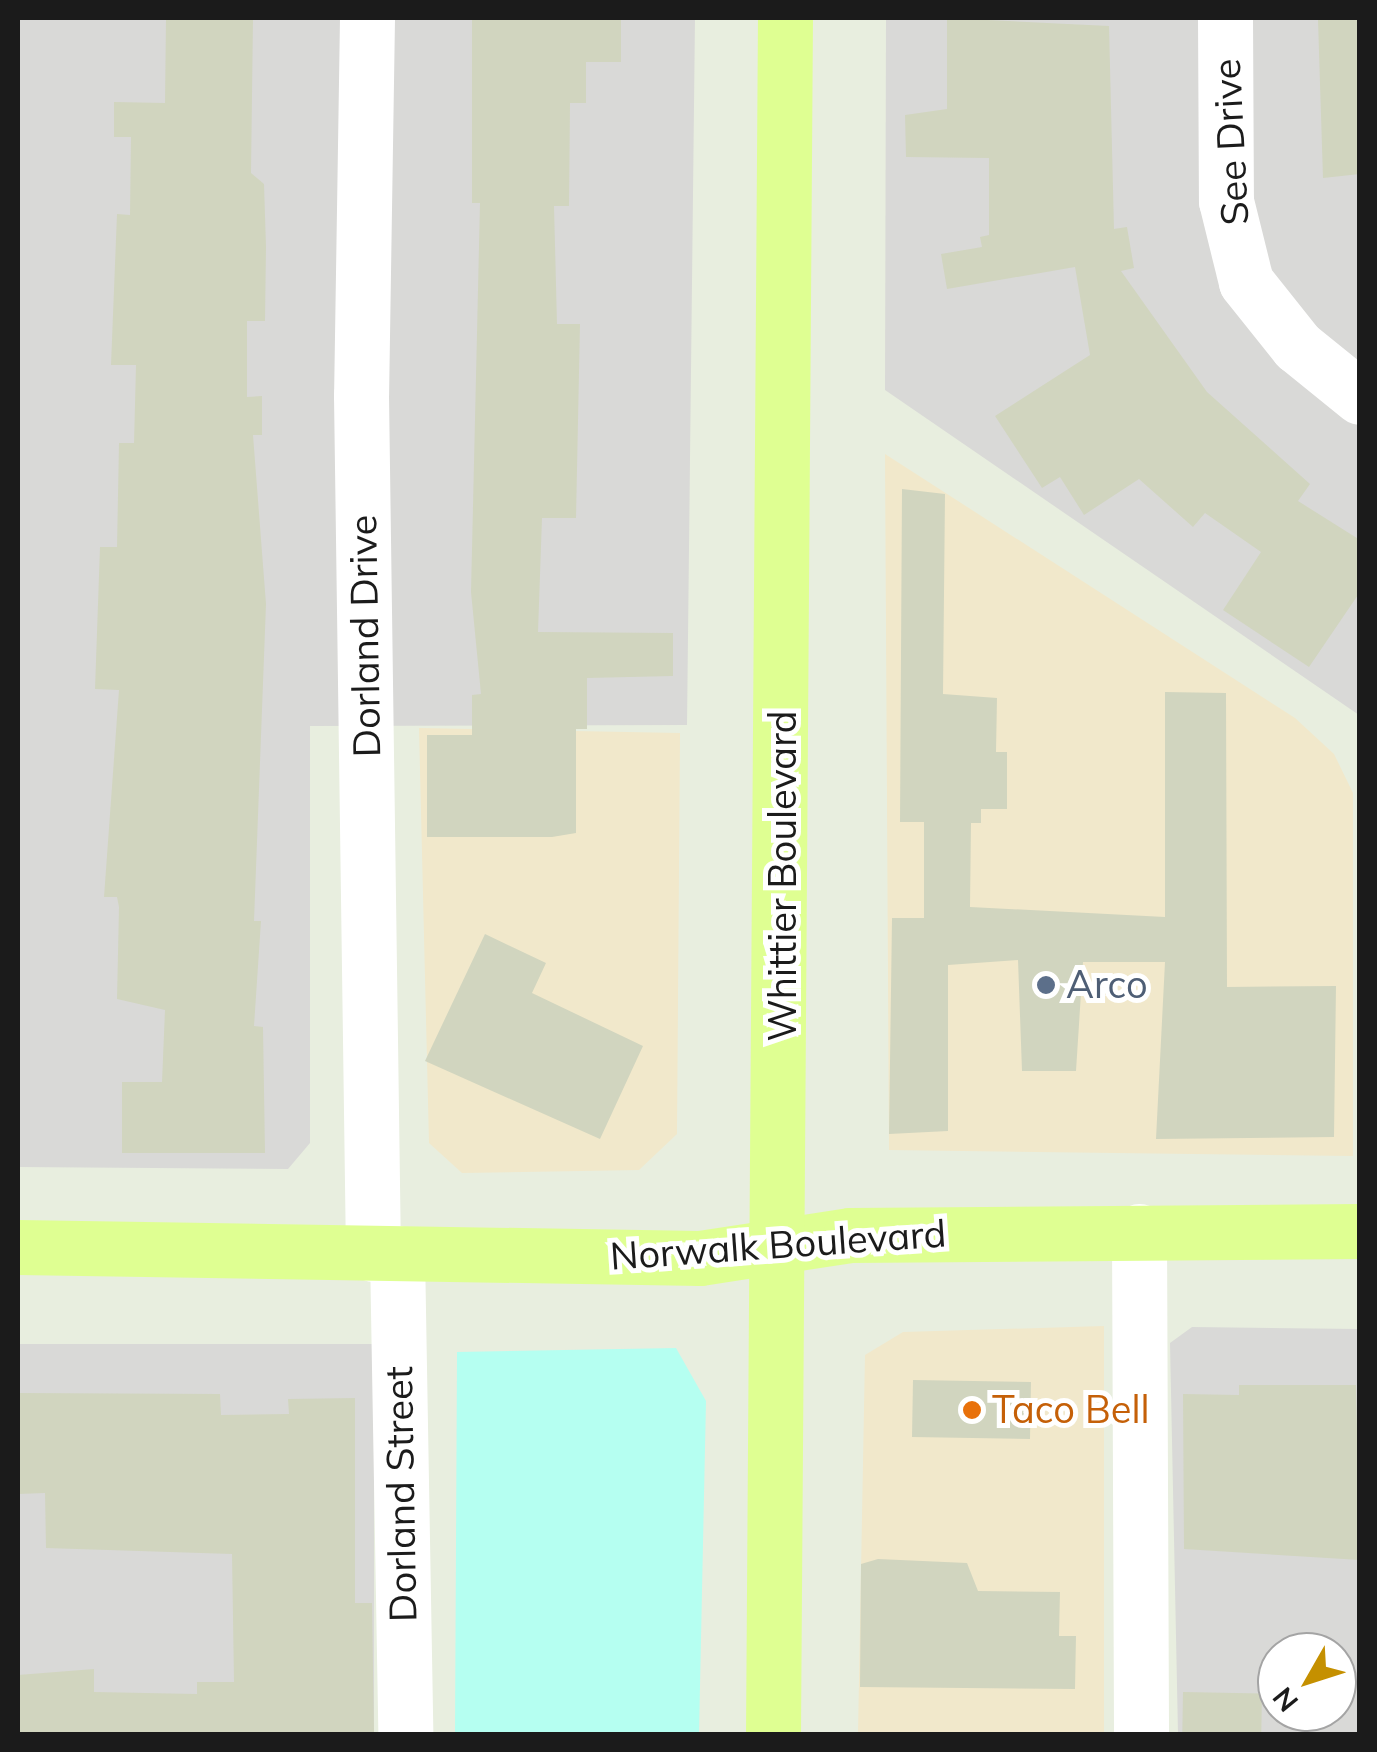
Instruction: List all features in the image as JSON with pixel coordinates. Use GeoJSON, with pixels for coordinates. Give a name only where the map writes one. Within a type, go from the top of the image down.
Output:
{"type":"FeatureCollection","features":[{"type":"Feature","properties":{"kind":"main road","name":"Whittier Boulevard"},"geometry":{"type":"LineString","coordinates":[[773,1734],[782,1241],[785,18]]}},
{"type":"Feature","properties":{"kind":"main road","name":"Norwalk Boulevard"},"geometry":{"type":"LineString","coordinates":[[18,1248],[700,1258],[782,1241],[1139,1231],[1360,1231]]}},
{"type":"Feature","properties":{"kind":"street","name":"Dorland Drive"},"geometry":{"type":"LineString","coordinates":[[367,18],[361,395],[385,1254]]}},
{"type":"Feature","properties":{"kind":"street","name":"See Drive"},"geometry":{"type":"LineString","coordinates":[[1225,18],[1226,201],[1246,282],[1297,346],[1360,397]]}},
{"type":"Feature","properties":{"kind":"street"},"geometry":{"type":"LineString","coordinates":[[1139,1231],[1142,1734]]}},
{"type":"Feature","properties":{"kind":"street","name":"Dorland Street"},"geometry":{"type":"LineString","coordinates":[[385,1254],[405,1734]]}},
{"type":"Feature","properties":{"kind":"shaded area"},"geometry":{"type":"Polygon","coordinates":[[[18,18],[695,18],[687,725],[310,726],[310,1143],[288,1169],[18,1167],[18,18]]]}},
{"type":"Feature","properties":{"kind":"shaded area"},"geometry":{"type":"Polygon","coordinates":[[[886,18],[1359,18],[1359,715],[885,390],[886,18]]]}},
{"type":"Feature","properties":{"kind":"shaded area"},"geometry":{"type":"Polygon","coordinates":[[[885,454],[1295,718],[1334,754],[1353,793],[1353,1156],[889,1150],[885,454]]]}},
{"type":"Feature","properties":{"kind":"shaded area"},"geometry":{"type":"Polygon","coordinates":[[[419,728],[680,733],[677,1134],[639,1170],[462,1173],[429,1143],[419,728]]]}},
{"type":"Feature","properties":{"kind":"shaded area"},"geometry":{"type":"Polygon","coordinates":[[[1104,1326],[1104,1734],[858,1734],[865,1355],[903,1332],[1104,1326]]]}},
{"type":"Feature","properties":{"kind":"shaded area"},"geometry":{"type":"Polygon","coordinates":[[[1192,1327],[1359,1329],[1359,1734],[1178,1734],[1170,1343],[1192,1327]]]}},
{"type":"Feature","properties":{"kind":"shaded area"},"geometry":{"type":"Polygon","coordinates":[[[18,1344],[374,1344],[374,1734],[18,1734],[18,1344]]]}},
{"type":"Feature","properties":{"kind":"shaded area"},"geometry":{"type":"Polygon","coordinates":[[[676,1348],[706,1401],[699,1734],[455,1734],[457,1352],[676,1348]]]}},
{"type":"Feature","properties":{"kind":"building"},"geometry":{"type":"Polygon","coordinates":[[[166,18],[253,18],[251,173],[264,184],[266,247],[265,321],[247,321],[247,397],[262,396],[262,435],[253,435],[266,604],[254,921],[261,921],[254,1026],[263,1027],[265,1153],[122,1153],[122,1082],[162,1082],[165,1010],[117,999],[119,907],[117,897],[104,897],[119,690],[95,689],[100,547],[117,547],[119,443],[134,443],[136,365],[111,365],[117,214],[130,215],[131,137],[114,137],[114,102],[165,103],[166,18]]]}},
{"type":"Feature","properties":{"kind":"building"},"geometry":{"type":"Polygon","coordinates":[[[472,18],[621,18],[621,62],[586,62],[586,103],[570,103],[569,206],[554,206],[557,324],[580,324],[576,518],[542,518],[538,632],[673,633],[673,676],[587,678],[587,729],[576,729],[576,833],[552,837],[427,837],[427,735],[472,735],[472,695],[481,694],[471,592],[480,203],[472,203],[472,18]]]}},
{"type":"Feature","properties":{"kind":"building"},"geometry":{"type":"Polygon","coordinates":[[[947,18],[1109,26],[1114,229],[1127,227],[1134,268],[1121,271],[1207,392],[1310,484],[1298,501],[1360,540],[1360,592],[1309,667],[1223,610],[1261,552],[1205,513],[1193,527],[1139,479],[1084,515],[1060,477],[1042,488],[995,416],[1090,355],[1075,267],[947,289],[941,254],[982,247],[980,237],[989,235],[989,158],[906,157],[905,115],[947,109],[947,18]]]}},
{"type":"Feature","properties":{"kind":"building"},"geometry":{"type":"Polygon","coordinates":[[[1318,20],[1360,20],[1360,174],[1323,178],[1318,20]]]}},
{"type":"Feature","properties":{"kind":"building"},"geometry":{"type":"Polygon","coordinates":[[[902,489],[945,494],[943,694],[997,698],[996,752],[1007,752],[1007,809],[981,809],[981,823],[971,823],[970,907],[1165,917],[1165,692],[1226,693],[1227,987],[1336,986],[1334,1137],[1156,1139],[1165,962],[1083,962],[1076,1071],[1022,1071],[1018,960],[948,965],[948,1131],[889,1134],[892,918],[924,918],[924,822],[900,822],[902,489]]]}},
{"type":"Feature","properties":{"kind":"building"},"geometry":{"type":"Polygon","coordinates":[[[485,934],[546,963],[532,993],[643,1046],[600,1139],[425,1061],[485,934]]]}},
{"type":"Feature","properties":{"kind":"building","name":"Taco Bell"},"geometry":{"type":"Polygon","coordinates":[[[913,1380],[1031,1382],[1030,1439],[912,1437],[913,1380]]]}},
{"type":"Feature","properties":{"kind":"building"},"geometry":{"type":"Polygon","coordinates":[[[1239,1385],[1356,1385],[1360,1560],[1184,1549],[1183,1394],[1239,1395],[1239,1385]]]}},
{"type":"Feature","properties":{"kind":"building"},"geometry":{"type":"Polygon","coordinates":[[[18,1393],[220,1394],[221,1415],[289,1414],[288,1399],[355,1398],[355,1603],[372,1603],[374,1732],[18,1734],[18,1675],[94,1669],[94,1692],[197,1694],[197,1682],[234,1682],[232,1554],[46,1548],[45,1493],[18,1494],[18,1393]]]}},
{"type":"Feature","properties":{"kind":"building"},"geometry":{"type":"Polygon","coordinates":[[[878,1559],[967,1563],[978,1591],[1060,1592],[1059,1636],[1076,1636],[1075,1689],[860,1687],[861,1564],[878,1559]]]}},
{"type":"Feature","properties":{"kind":"building"},"geometry":{"type":"Polygon","coordinates":[[[1183,1692],[1257,1693],[1257,1732],[1261,1734],[1182,1734],[1183,1692]]]}},
{"type":"Feature","properties":{"kind":"place","name":"Arco"},"geometry":{"type":"Point","coordinates":[1046,985]}},
{"type":"Feature","properties":{"kind":"place","name":"Taco Bell"},"geometry":{"type":"Point","coordinates":[972,1410]}}]}
